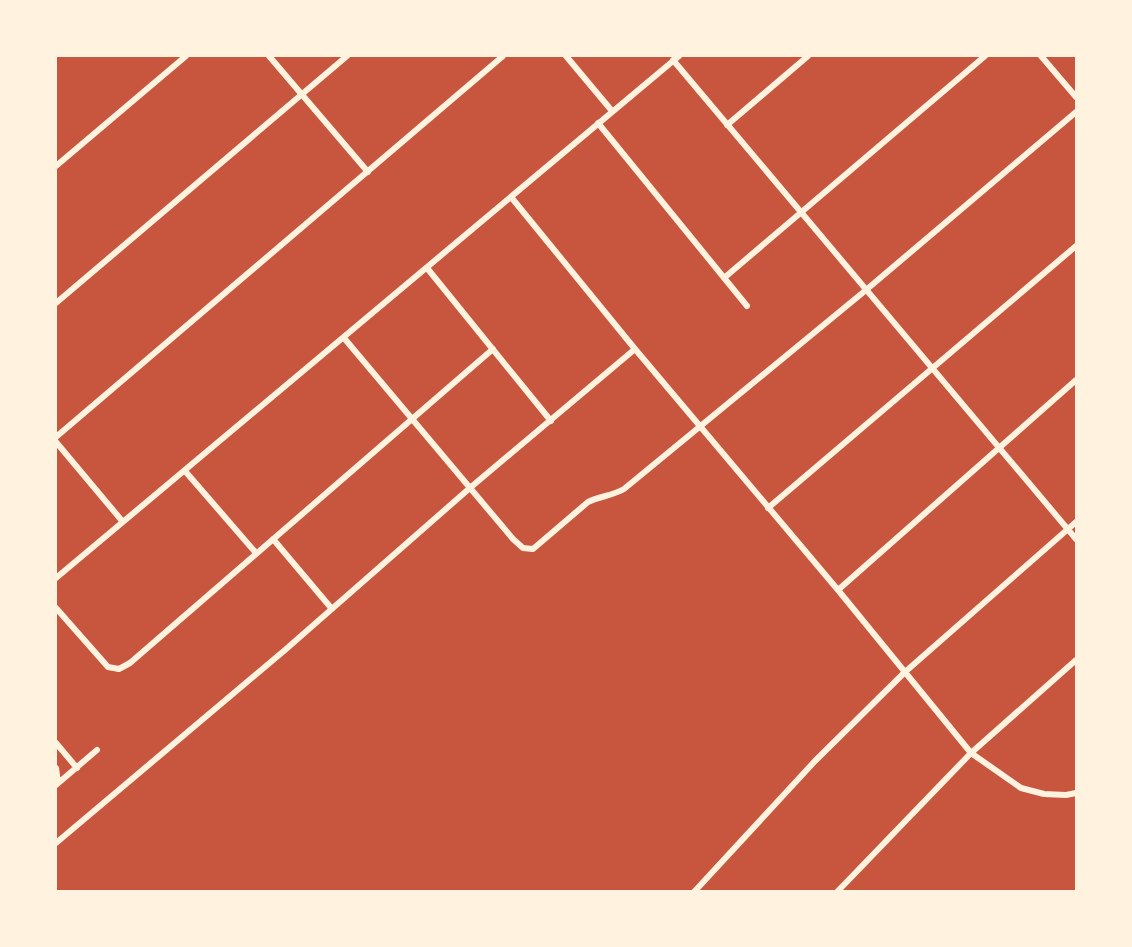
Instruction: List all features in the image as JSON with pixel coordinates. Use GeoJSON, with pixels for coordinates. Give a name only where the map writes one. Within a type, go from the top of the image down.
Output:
{"type":"FeatureCollection","features":[{"type":"Feature","properties":{"kind":"street"},"geometry":{"type":"LineString","coordinates":[[56,165],[186,56]]}},
{"type":"Feature","properties":{"kind":"street"},"geometry":{"type":"LineString","coordinates":[[269,56],[368,172]]}},
{"type":"Feature","properties":{"kind":"street"},"geometry":{"type":"LineString","coordinates":[[56,303],[346,56]]}},
{"type":"Feature","properties":{"kind":"street"},"geometry":{"type":"LineString","coordinates":[[56,437],[503,56]]}},
{"type":"Feature","properties":{"kind":"street"},"geometry":{"type":"LineString","coordinates":[[566,56],[612,111]]}},
{"type":"Feature","properties":{"kind":"street"},"geometry":{"type":"LineString","coordinates":[[727,125],[808,56]]}},
{"type":"Feature","properties":{"kind":"street"},"geometry":{"type":"LineString","coordinates":[[724,278],[985,56]]}},
{"type":"Feature","properties":{"kind":"street"},"geometry":{"type":"LineString","coordinates":[[1041,56],[1077,97]]}},
{"type":"Feature","properties":{"kind":"street"},"geometry":{"type":"LineString","coordinates":[[56,578],[676,58],[727,125],[1077,539]]}},
{"type":"Feature","properties":{"kind":"street"},"geometry":{"type":"LineString","coordinates":[[344,338],[513,539],[524,548],[533,549],[588,502],[597,497],[613,495],[624,489],[866,290],[1077,112]]}},
{"type":"Feature","properties":{"kind":"street"},"geometry":{"type":"LineString","coordinates":[[598,123],[747,306]]}},
{"type":"Feature","properties":{"kind":"street"},"geometry":{"type":"LineString","coordinates":[[511,197],[635,350],[838,590],[971,753],[1022,788],[1044,794],[1077,793]]}},
{"type":"Feature","properties":{"kind":"street"},"geometry":{"type":"LineString","coordinates":[[768,508],[1077,246]]}},
{"type":"Feature","properties":{"kind":"street"},"geometry":{"type":"LineString","coordinates":[[427,268],[551,421]]}},
{"type":"Feature","properties":{"kind":"street"},"geometry":{"type":"LineString","coordinates":[[56,608],[108,667],[119,669],[130,663],[493,349]]}},
{"type":"Feature","properties":{"kind":"street"},"geometry":{"type":"LineString","coordinates":[[56,843],[332,609],[471,487],[635,350]]}},
{"type":"Feature","properties":{"kind":"street"},"geometry":{"type":"LineString","coordinates":[[838,590],[1077,380]]}},
{"type":"Feature","properties":{"kind":"street"},"geometry":{"type":"LineString","coordinates":[[56,442],[123,522]]}},
{"type":"Feature","properties":{"kind":"street"},"geometry":{"type":"LineString","coordinates":[[185,471],[256,553]]}},
{"type":"Feature","properties":{"kind":"street"},"geometry":{"type":"LineString","coordinates":[[694,891],[815,761],[905,672],[1077,522]]}},
{"type":"Feature","properties":{"kind":"street"},"geometry":{"type":"LineString","coordinates":[[273,539],[332,609]]}},
{"type":"Feature","properties":{"kind":"street"},"geometry":{"type":"LineString","coordinates":[[837,891],[971,753],[1077,660]]}},
{"type":"Feature","properties":{"kind":"street"},"geometry":{"type":"LineString","coordinates":[[56,743],[76,768]]}},
{"type":"Feature","properties":{"kind":"street"},"geometry":{"type":"LineString","coordinates":[[57,784],[97,750]]}},
{"type":"Feature","properties":{"kind":"street"},"geometry":{"type":"LineString","coordinates":[[56,768],[57,784]]}}]}
